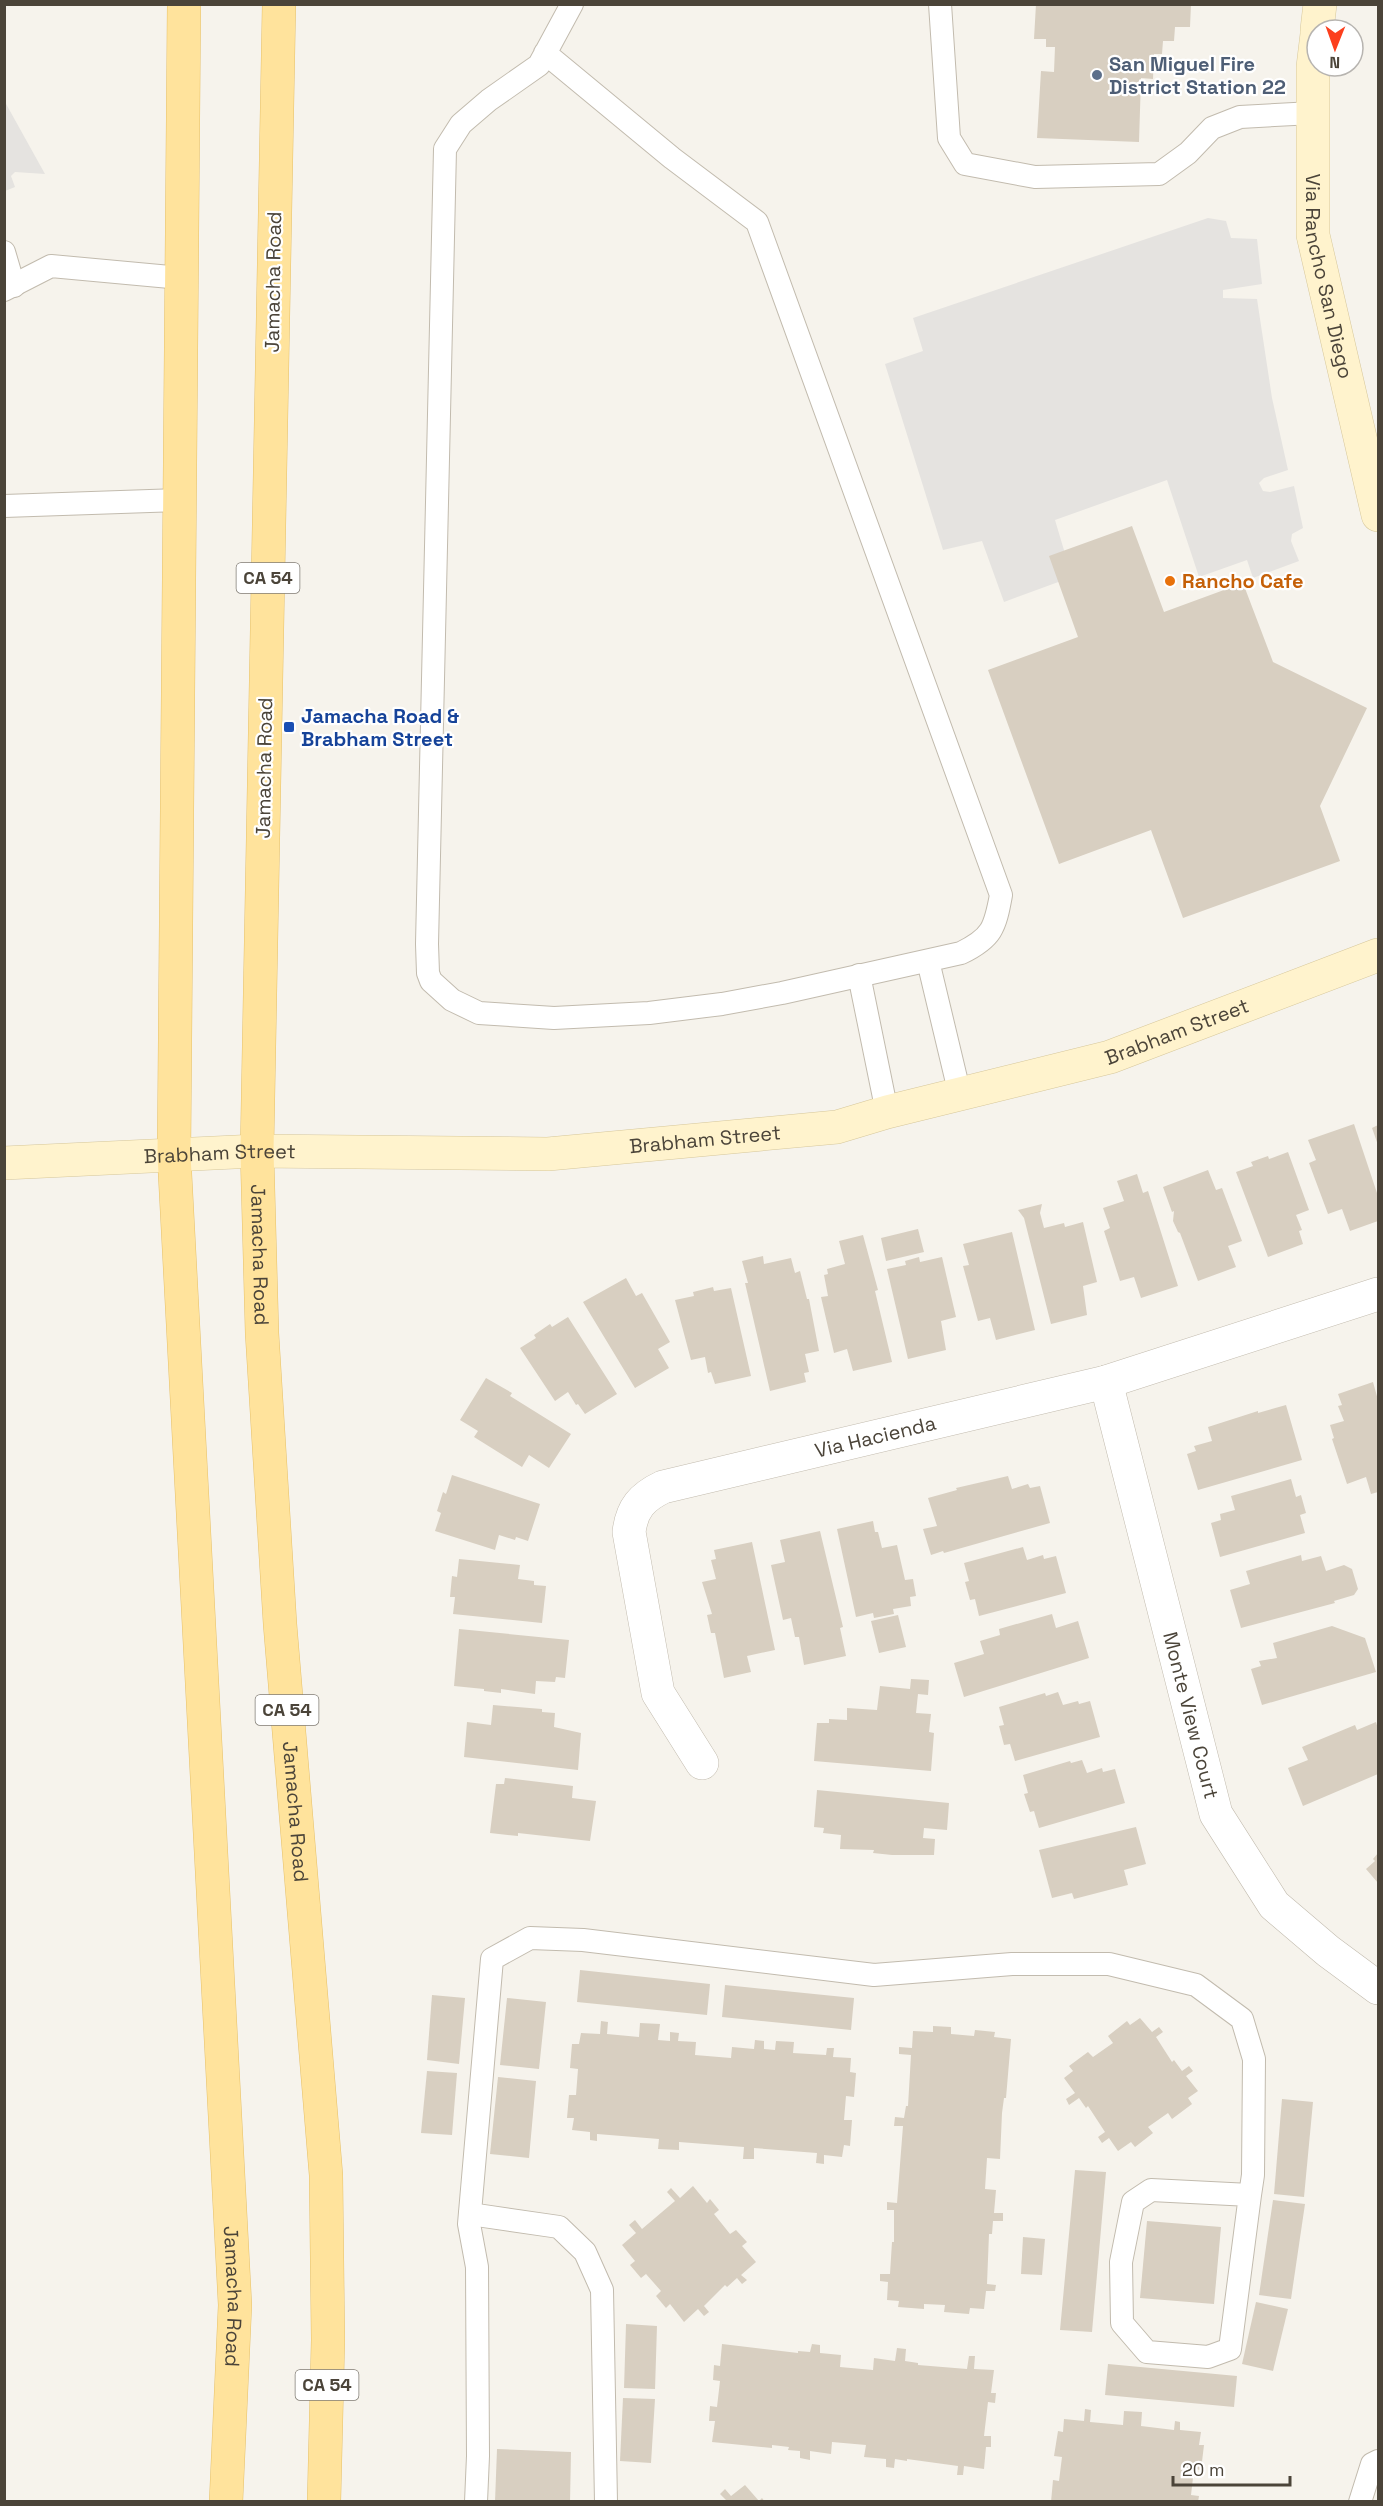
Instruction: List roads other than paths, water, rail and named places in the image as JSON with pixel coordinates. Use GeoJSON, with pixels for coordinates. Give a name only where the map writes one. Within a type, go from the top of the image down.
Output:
{"type":"FeatureCollection","features":[{"type":"Feature","properties":{"kind":"main road","name":"Jamacha Road"},"geometry":{"type":"LineString","coordinates":[[184,4],[174,1155],[235,2305],[225,2502]]}},
{"type":"Feature","properties":{"kind":"main road","name":"Jamacha Road"},"geometry":{"type":"LineString","coordinates":[[279,4],[256,1151],[262,1333],[280,1624],[326,2175],[328,2340],[324,2502]]}},
{"type":"Feature","properties":{"kind":"main road","name":"Via Rancho San Diego"},"geometry":{"type":"LineString","coordinates":[[1313,78],[1313,235],[1378,515]]}},
{"type":"Feature","properties":{"kind":"main road","name":"Brabham Street"},"geometry":{"type":"LineString","coordinates":[[4,1163],[256,1151],[548,1154],[837,1127],[887,1112],[1110,1057],[1378,954]]}},
{"type":"Feature","properties":{"kind":"street","name":"Via Hacienda"},"geometry":{"type":"LineString","coordinates":[[702,1763],[658,1693],[629,1532],[631,1517],[638,1504],[649,1494],[663,1487],[1106,1382],[1378,1294]]}},
{"type":"Feature","properties":{"kind":"street","name":"Monte View Court"},"geometry":{"type":"LineString","coordinates":[[1106,1382],[1216,1814],[1274,1905],[1328,1951],[1378,1988]]}},
{"type":"Feature","properties":{"kind":"lane"},"geometry":{"type":"LineString","coordinates":[[545,53],[672,158],[757,222],[1001,895],[994,928],[981,943],[961,953],[792,991],[722,1004],[649,1013],[555,1018],[479,1013],[452,1000],[436,987],[428,973],[445,149],[461,124],[489,100],[539,65],[545,53],[572,4]]}},
{"type":"Feature","properties":{"kind":"lane"},"geometry":{"type":"LineString","coordinates":[[940,4],[949,138],[965,164],[1035,177],[1160,174],[1188,153],[1212,128],[1240,117],[1313,113]]}},
{"type":"Feature","properties":{"kind":"lane"},"geometry":{"type":"LineString","coordinates":[[4,252],[9,288],[51,266],[181,278]]}},
{"type":"Feature","properties":{"kind":"lane"},"geometry":{"type":"LineString","coordinates":[[4,506],[179,500]]}},
{"type":"Feature","properties":{"kind":"lane"},"geometry":{"type":"LineString","coordinates":[[928,961],[960,1095]]}},
{"type":"Feature","properties":{"kind":"lane"},"geometry":{"type":"LineString","coordinates":[[859,975],[887,1112]]}},
{"type":"Feature","properties":{"kind":"lane"},"geometry":{"type":"LineString","coordinates":[[476,2502],[478,2456],[477,2267],[469,2224],[492,1959],[530,1938],[583,1940],[874,1975],[1012,1964],[1109,1964],[1196,1985],[1242,2019],[1254,2059],[1253,2175],[1230,2349],[1208,2356],[1147,2352],[1122,2323],[1121,2262],[1133,2202],[1151,2190],[1250,2195]]}},
{"type":"Feature","properties":{"kind":"lane"},"geometry":{"type":"LineString","coordinates":[[470,2214],[559,2227],[585,2252],[602,2290],[606,2502]]}},
{"type":"Feature","properties":{"kind":"lane"},"geometry":{"type":"LineString","coordinates":[[1360,2502],[1372,2464],[1378,2461]]}},
{"type":"Feature","properties":{"kind":"place","name":"San Miguel Fire District Station 22"},"geometry":{"type":"Point","coordinates":[1097,75]}},
{"type":"Feature","properties":{"kind":"place","name":"Rancho Cafe"},"geometry":{"type":"Point","coordinates":[1170,581]}},
{"type":"Feature","properties":{"kind":"place","name":"Jamacha Road & Brabham Street"},"geometry":{"type":"Point","coordinates":[289,727]}}]}
